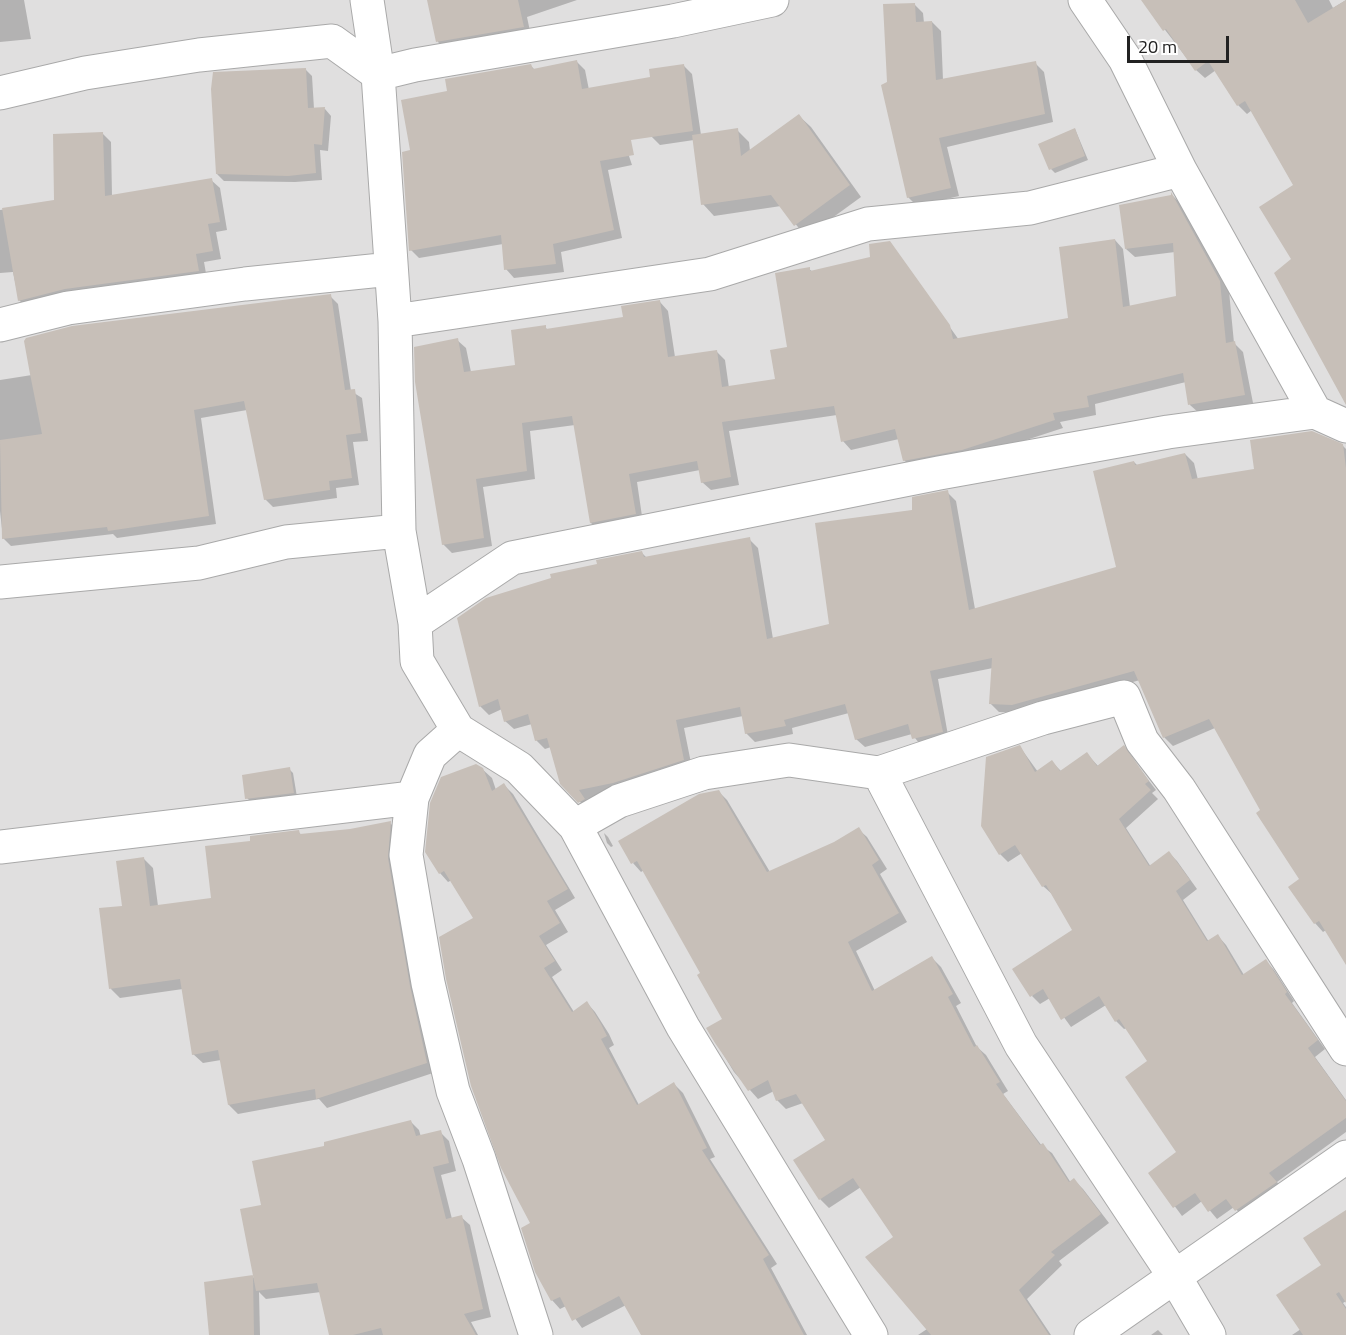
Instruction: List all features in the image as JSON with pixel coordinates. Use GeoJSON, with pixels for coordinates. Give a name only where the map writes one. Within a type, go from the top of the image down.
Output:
{"type":"FeatureCollection","features":[{"type":"Feature","properties":{"kind":"street"},"geometry":{"type":"LineString","coordinates":[[367,0],[378,74],[395,321],[399,531],[415,622],[417,661],[458,730],[519,768],[575,826],[683,1027],[871,1335]]}},
{"type":"Feature","properties":{"kind":"street"},"geometry":{"type":"LineString","coordinates":[[0,93],[85,73],[199,56],[332,41],[378,74],[415,65],[673,21],[772,0]]}},
{"type":"Feature","properties":{"kind":"street"},"geometry":{"type":"LineString","coordinates":[[1085,0],[1125,59],[1180,170],[1315,411]]}},
{"type":"Feature","properties":{"kind":"street"},"geometry":{"type":"LineString","coordinates":[[395,321],[710,274],[868,224],[1030,208],[1180,170]]}},
{"type":"Feature","properties":{"kind":"street"},"geometry":{"type":"LineString","coordinates":[[0,325],[68,308],[245,284],[391,269]]}},
{"type":"Feature","properties":{"kind":"street"},"geometry":{"type":"LineString","coordinates":[[415,622],[512,558],[939,472],[1168,432],[1315,411],[1346,426]]}},
{"type":"Feature","properties":{"kind":"street"},"geometry":{"type":"LineString","coordinates":[[0,582],[199,562],[286,542],[399,531]]}},
{"type":"Feature","properties":{"kind":"street"},"geometry":{"type":"LineString","coordinates":[[575,826],[619,801],[704,773],[789,760],[879,772],[1043,718],[1124,697],[1142,741],[1179,789],[1346,1049]]}},
{"type":"Feature","properties":{"kind":"street"},"geometry":{"type":"LineString","coordinates":[[458,730],[430,755],[412,798],[406,855],[428,983],[453,1091],[479,1159],[536,1335]]}},
{"type":"Feature","properties":{"kind":"street"},"geometry":{"type":"LineString","coordinates":[[879,772],[1021,1044],[1175,1277],[1209,1335]]}},
{"type":"Feature","properties":{"kind":"street"},"geometry":{"type":"LineString","coordinates":[[0,847],[412,798]]}},
{"type":"Feature","properties":{"kind":"street"},"geometry":{"type":"LineString","coordinates":[[1091,1335],[1346,1157]]}},
{"type":"Feature","properties":{"kind":"shaded area"},"geometry":{"type":"Polygon","coordinates":[[[0,0],[1346,0],[1346,1335],[0,1335],[0,0]]]}},
{"type":"Feature","properties":{"kind":"building"},"geometry":{"type":"Polygon","coordinates":[[[427,0],[518,0],[524,27],[436,42],[427,0]]]}},
{"type":"Feature","properties":{"kind":"building"},"geometry":{"type":"Polygon","coordinates":[[[1141,0],[1295,0],[1308,23],[1346,0],[1346,405],[1274,273],[1291,259],[1259,207],[1293,185],[1245,101],[1237,106],[1208,61],[1195,71],[1166,29],[1163,31],[1141,0]]]}},
{"type":"Feature","properties":{"kind":"building"},"geometry":{"type":"Polygon","coordinates":[[[915,3],[916,22],[932,21],[936,80],[1036,61],[1045,114],[939,138],[951,188],[907,198],[881,85],[887,82],[883,4],[915,3]]]}},
{"type":"Feature","properties":{"kind":"building"},"geometry":{"type":"Polygon","coordinates":[[[577,60],[582,89],[650,77],[649,69],[684,64],[693,131],[631,140],[634,155],[600,161],[614,230],[553,244],[556,264],[504,270],[501,235],[409,251],[402,152],[410,150],[401,100],[447,91],[445,79],[531,64],[533,69],[577,60]]]}},
{"type":"Feature","properties":{"kind":"building"},"geometry":{"type":"Polygon","coordinates":[[[306,68],[308,108],[325,107],[322,145],[314,144],[316,173],[288,176],[216,174],[211,89],[213,72],[306,68]]]}},
{"type":"Feature","properties":{"kind":"building"},"geometry":{"type":"Polygon","coordinates":[[[799,114],[850,185],[794,226],[771,195],[701,205],[692,135],[738,128],[741,156],[799,114]]]}},
{"type":"Feature","properties":{"kind":"building"},"geometry":{"type":"Polygon","coordinates":[[[1075,128],[1085,156],[1049,170],[1038,144],[1075,128]]]}},
{"type":"Feature","properties":{"kind":"building"},"geometry":{"type":"Polygon","coordinates":[[[103,132],[105,196],[212,178],[220,222],[208,224],[213,251],[196,254],[199,271],[65,289],[18,301],[2,208],[54,200],[53,134],[103,132]]]}},
{"type":"Feature","properties":{"kind":"building"},"geometry":{"type":"Polygon","coordinates":[[[1171,192],[1220,281],[1226,343],[1235,341],[1245,395],[1188,405],[1183,373],[1087,396],[1089,407],[1053,413],[1055,420],[962,450],[903,461],[895,429],[841,442],[834,406],[722,422],[731,477],[701,483],[697,461],[629,474],[636,514],[590,523],[572,416],[522,423],[527,471],[476,479],[484,538],[442,545],[415,382],[414,347],[458,338],[464,372],[515,365],[511,330],[546,325],[546,329],[623,317],[621,306],[660,300],[668,357],[717,350],[722,387],[775,379],[770,350],[787,347],[775,273],[810,267],[810,271],[870,257],[869,244],[890,241],[950,325],[953,339],[1068,318],[1059,247],[1115,239],[1123,307],[1176,296],[1173,243],[1125,249],[1119,205],[1171,195],[1171,192]]]}},
{"type":"Feature","properties":{"kind":"building"},"geometry":{"type":"Polygon","coordinates":[[[331,294],[345,390],[355,389],[361,433],[346,435],[352,478],[329,481],[330,490],[264,500],[244,401],[194,410],[209,516],[108,531],[107,527],[2,539],[0,440],[42,434],[24,341],[26,338],[72,326],[331,294]]]}},
{"type":"Feature","properties":{"kind":"building"},"geometry":{"type":"Polygon","coordinates":[[[1312,431],[1343,444],[1346,468],[1346,965],[1319,921],[1314,924],[1288,887],[1299,879],[1256,813],[1260,810],[1209,719],[1163,738],[1134,671],[1012,705],[989,704],[992,658],[930,671],[943,732],[912,739],[908,724],[855,740],[845,704],[784,720],[786,726],[745,734],[740,707],[676,720],[684,760],[613,783],[579,790],[585,799],[578,803],[560,784],[547,738],[535,741],[528,714],[504,722],[498,699],[479,707],[457,618],[486,598],[551,578],[550,574],[597,564],[596,560],[642,551],[644,557],[750,537],[767,639],[829,624],[815,523],[912,510],[912,497],[948,490],[969,610],[1116,567],[1093,471],[1134,461],[1135,465],[1185,453],[1192,479],[1254,469],[1250,440],[1312,431]]]}},
{"type":"Feature","properties":{"kind":"building"},"geometry":{"type":"Polygon","coordinates":[[[1020,745],[1035,772],[1052,760],[1060,771],[1087,752],[1097,766],[1124,745],[1149,781],[1145,784],[1151,790],[1119,819],[1149,866],[1169,851],[1190,880],[1176,891],[1207,941],[1218,934],[1242,975],[1266,959],[1287,992],[1285,994],[1318,1040],[1308,1048],[1346,1101],[1346,1118],[1269,1173],[1277,1182],[1235,1211],[1226,1199],[1208,1212],[1195,1193],[1173,1208],[1148,1173],[1176,1152],[1125,1077],[1147,1061],[1119,1019],[1115,1022],[1099,996],[1061,1020],[1043,989],[1030,997],[1012,969],[1072,930],[1046,885],[1042,887],[1015,845],[999,855],[981,826],[986,757],[1020,745]]]}},
{"type":"Feature","properties":{"kind":"building"},"geometry":{"type":"Polygon","coordinates":[[[476,764],[483,768],[492,791],[504,783],[568,889],[547,901],[560,923],[539,936],[555,961],[544,968],[572,1012],[587,1001],[607,1036],[601,1039],[637,1105],[674,1082],[707,1148],[702,1150],[769,1255],[763,1259],[804,1335],[641,1335],[619,1296],[572,1321],[560,1297],[551,1301],[535,1272],[521,1228],[530,1223],[501,1168],[471,1086],[446,979],[439,937],[473,918],[444,871],[439,874],[425,852],[430,803],[441,777],[476,764]]]}},
{"type":"Feature","properties":{"kind":"building"},"geometry":{"type":"Polygon","coordinates":[[[290,767],[294,793],[245,799],[242,775],[290,767]]]}},
{"type":"Feature","properties":{"kind":"building"},"geometry":{"type":"Polygon","coordinates":[[[719,790],[767,872],[834,842],[859,827],[879,860],[872,865],[899,913],[848,942],[872,991],[932,956],[953,994],[948,997],[974,1047],[977,1045],[1000,1082],[996,1084],[1040,1145],[1043,1143],[1069,1182],[1074,1178],[1101,1214],[1051,1252],[1055,1255],[1019,1290],[1049,1335],[931,1335],[865,1257],[893,1237],[853,1178],[819,1200],[793,1160],[825,1140],[796,1094],[776,1101],[768,1080],[748,1091],[715,1043],[706,1028],[722,1019],[697,975],[700,973],[637,861],[631,864],[618,841],[699,794],[719,790]]]}},
{"type":"Feature","properties":{"kind":"building"},"geometry":{"type":"Polygon","coordinates":[[[391,821],[388,858],[410,986],[427,1063],[316,1099],[315,1089],[228,1105],[218,1050],[192,1055],[180,979],[109,989],[99,908],[122,906],[116,861],[144,857],[150,906],[211,898],[205,846],[250,841],[250,836],[299,830],[300,834],[350,829],[391,821]]]}},
{"type":"Feature","properties":{"kind":"building"},"geometry":{"type":"Polygon","coordinates":[[[411,1120],[416,1136],[441,1130],[449,1163],[433,1167],[446,1219],[462,1215],[483,1309],[464,1314],[476,1335],[383,1335],[381,1328],[353,1335],[329,1335],[317,1283],[256,1291],[240,1209],[261,1205],[252,1161],[324,1146],[324,1142],[411,1120]]]}},
{"type":"Feature","properties":{"kind":"building"},"geometry":{"type":"Polygon","coordinates":[[[1346,1210],[1346,1303],[1339,1292],[1336,1294],[1346,1309],[1346,1335],[1303,1335],[1276,1295],[1321,1265],[1303,1238],[1346,1210]]]}},
{"type":"Feature","properties":{"kind":"building"},"geometry":{"type":"Polygon","coordinates":[[[253,1275],[254,1335],[209,1335],[204,1282],[253,1275]]]}}]}
